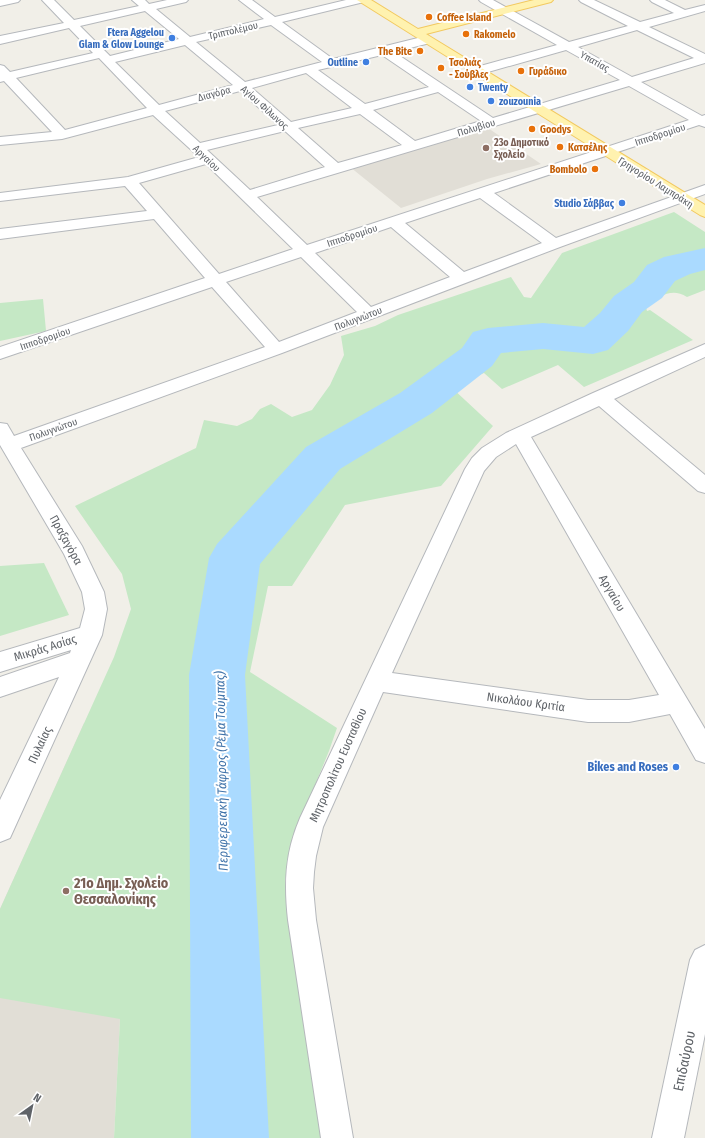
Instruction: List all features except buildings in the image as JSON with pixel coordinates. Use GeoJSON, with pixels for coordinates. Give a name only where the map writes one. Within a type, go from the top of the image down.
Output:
{"type":"FeatureCollection","features":[{"type":"Feature","properties":{"kind":"main road","name":"Γρηγορίου Λαμπράκη"},"geometry":{"type":"LineString","coordinates":[[363,0],[705,212]]}},
{"type":"Feature","properties":{"kind":"main road","name":"Διαγόρα"},"geometry":{"type":"LineString","coordinates":[[421,36],[504,11],[547,0]]}},
{"type":"Feature","properties":{"kind":"street"},"geometry":{"type":"LineString","coordinates":[[0,3],[14,0]]}},
{"type":"Feature","properties":{"kind":"street","name":"Αργαίου"},"geometry":{"type":"LineString","coordinates":[[48,0],[155,109],[247,195],[368,314]]}},
{"type":"Feature","properties":{"kind":"street"},"geometry":{"type":"LineString","coordinates":[[0,40],[72,23],[142,4],[182,0]]}},
{"type":"Feature","properties":{"kind":"street"},"geometry":{"type":"LineString","coordinates":[[245,0],[331,63]]}},
{"type":"Feature","properties":{"kind":"street","name":"Τριπτολέμου"},"geometry":{"type":"LineString","coordinates":[[2,75],[188,41],[360,0]]}},
{"type":"Feature","properties":{"kind":"street","name":"Υπατίας"},"geometry":{"type":"LineString","coordinates":[[485,0],[704,121]]}},
{"type":"Feature","properties":{"kind":"street"},"geometry":{"type":"LineString","coordinates":[[585,0],[705,59]]}},
{"type":"Feature","properties":{"kind":"street"},"geometry":{"type":"LineString","coordinates":[[656,0],[685,14]]}},
{"type":"Feature","properties":{"kind":"street","name":"Αγίου Φίλωνος"},"geometry":{"type":"LineString","coordinates":[[142,4],[242,86],[336,169]]}},
{"type":"Feature","properties":{"kind":"street"},"geometry":{"type":"LineString","coordinates":[[477,71],[705,8]]}},
{"type":"Feature","properties":{"kind":"street","name":"Διαγόρα"},"geometry":{"type":"LineString","coordinates":[[0,141],[62,134],[383,50],[421,36]]}},
{"type":"Feature","properties":{"kind":"street"},"geometry":{"type":"LineString","coordinates":[[383,50],[491,122]]}},
{"type":"Feature","properties":{"kind":"street","name":"Πολυβίου"},"geometry":{"type":"LineString","coordinates":[[247,195],[705,59]]}},
{"type":"Feature","properties":{"kind":"street"},"geometry":{"type":"LineString","coordinates":[[308,69],[413,146]]}},
{"type":"Feature","properties":{"kind":"street"},"geometry":{"type":"LineString","coordinates":[[2,75],[62,134]]}},
{"type":"Feature","properties":{"kind":"street"},"geometry":{"type":"LineString","coordinates":[[198,148],[363,109],[439,88]]}},
{"type":"Feature","properties":{"kind":"street","name":"Ιπποδρομίου"},"geometry":{"type":"LineString","coordinates":[[0,353],[392,221],[606,151],[704,121]]}},
{"type":"Feature","properties":{"kind":"street"},"geometry":{"type":"LineString","coordinates":[[0,197],[129,181],[209,159]]}},
{"type":"Feature","properties":{"kind":"street"},"geometry":{"type":"LineString","coordinates":[[129,181],[276,349]]}},
{"type":"Feature","properties":{"kind":"street","name":"Πολυγνώτου"},"geometry":{"type":"LineString","coordinates":[[5,437],[276,349],[462,278],[705,189]]}},
{"type":"Feature","properties":{"kind":"street"},"geometry":{"type":"LineString","coordinates":[[482,192],[554,244]]}},
{"type":"Feature","properties":{"kind":"street"},"geometry":{"type":"LineString","coordinates":[[682,198],[705,196]]}},
{"type":"Feature","properties":{"kind":"street"},"geometry":{"type":"LineString","coordinates":[[0,234],[158,214]]}},
{"type":"Feature","properties":{"kind":"street"},"geometry":{"type":"LineString","coordinates":[[392,221],[462,278]]}},
{"type":"Feature","properties":{"kind":"street","name":"Μητροπολίτου Ευσταθίου"},"geometry":{"type":"LineString","coordinates":[[337,1138],[302,920],[299,888],[300,872],[302,856],[310,827],[376,681],[479,464],[487,454],[498,445],[520,434],[705,350]]}},
{"type":"Feature","properties":{"kind":"street"},"geometry":{"type":"LineString","coordinates":[[600,397],[705,486]]}},
{"type":"Feature","properties":{"kind":"street","name":"Αργαίου"},"geometry":{"type":"LineString","coordinates":[[520,434],[705,752]]}},
{"type":"Feature","properties":{"kind":"street","name":"Πραξαγόρα"},"geometry":{"type":"LineString","coordinates":[[5,437],[74,552],[96,601],[96,616],[90,635],[79,660]]}},
{"type":"Feature","properties":{"kind":"street","name":"Μικράς Ασίας"},"geometry":{"type":"LineString","coordinates":[[0,662],[90,635]]}},
{"type":"Feature","properties":{"kind":"street","name":"Μικράς Ασίας"},"geometry":{"type":"LineString","coordinates":[[0,687],[79,660]]}},
{"type":"Feature","properties":{"kind":"street","name":"Πυλαίας"},"geometry":{"type":"LineString","coordinates":[[0,829],[79,660]]}},
{"type":"Feature","properties":{"kind":"street","name":"Νικολάου Κριτία"},"geometry":{"type":"LineString","coordinates":[[376,681],[588,711],[629,711],[676,702]]}},
{"type":"Feature","properties":{"kind":"street","name":"Επιδαύρου"},"geometry":{"type":"LineString","coordinates":[[668,1138],[705,960]]}},
{"type":"Feature","properties":{"kind":"shaded area"},"geometry":{"type":"Polygon","coordinates":[[[485,126],[541,164],[487,179],[401,208],[350,167],[485,126]]]}},
{"type":"Feature","properties":{"kind":"shaded area","name":"21ο Δημ. Σχολείο Θεσσαλονίκης"},"geometry":{"type":"Polygon","coordinates":[[[84,723],[120,1019],[114,1138],[0,1138],[0,909],[84,723]]]}},
{"type":"Feature","properties":{"kind":"green space"},"geometry":{"type":"Polygon","coordinates":[[[674,212],[705,232],[705,290],[687,297],[676,293],[666,294],[645,304],[647,311],[650,310],[693,340],[584,387],[558,365],[502,389],[484,373],[451,387],[493,426],[441,486],[345,505],[292,586],[268,586],[250,672],[337,728],[295,834],[285,880],[288,915],[322,1138],[114,1138],[120,1019],[0,998],[0,909],[114,657],[131,609],[122,574],[75,506],[196,448],[204,420],[237,426],[252,419],[260,409],[271,404],[292,417],[312,410],[330,385],[344,355],[341,336],[375,326],[398,315],[511,277],[524,297],[531,298],[562,253],[674,212]]]}},
{"type":"Feature","properties":{"kind":"green space"},"geometry":{"type":"Polygon","coordinates":[[[43,299],[46,331],[0,341],[0,303],[43,299]]]}},
{"type":"Feature","properties":{"kind":"green space"},"geometry":{"type":"Polygon","coordinates":[[[44,563],[69,615],[0,636],[0,566],[44,563]]]}},
{"type":"Feature","properties":{"kind":"waterway","name":"Περιφερειακή Τάφρος (Ρέμα Τούμπας)"},"geometry":{"type":"LineString","coordinates":[[230,1138],[217,675],[235,558],[323,458],[416,403],[477,357],[488,341],[543,336],[593,341],[614,322],[628,304],[648,290],[661,273],[678,265],[705,259]]}},
{"type":"Feature","properties":{"kind":"place","name":"Coffee Island"},"geometry":{"type":"Point","coordinates":[429,17]}},
{"type":"Feature","properties":{"kind":"place","name":"Rakomelo"},"geometry":{"type":"Point","coordinates":[466,34]}},
{"type":"Feature","properties":{"kind":"place","name":"Ftera Aggelou Glam & Glow Lounge"},"geometry":{"type":"Point","coordinates":[172,38]}},
{"type":"Feature","properties":{"kind":"place","name":"The Bite"},"geometry":{"type":"Point","coordinates":[420,51]}},
{"type":"Feature","properties":{"kind":"place","name":"Outline"},"geometry":{"type":"Point","coordinates":[366,62]}},
{"type":"Feature","properties":{"kind":"place","name":"Τσολιάς - Σούβλες"},"geometry":{"type":"Point","coordinates":[441,68]}},
{"type":"Feature","properties":{"kind":"place","name":"Γυράδικο"},"geometry":{"type":"Point","coordinates":[521,71]}},
{"type":"Feature","properties":{"kind":"place","name":"Twenty"},"geometry":{"type":"Point","coordinates":[470,87]}},
{"type":"Feature","properties":{"kind":"place","name":"zouzounia"},"geometry":{"type":"Point","coordinates":[491,101]}},
{"type":"Feature","properties":{"kind":"place","name":"Goodys"},"geometry":{"type":"Point","coordinates":[532,129]}},
{"type":"Feature","properties":{"kind":"place","name":"Κατσέλης"},"geometry":{"type":"Point","coordinates":[560,147]}},
{"type":"Feature","properties":{"kind":"place","name":"23ο Δημοτικό Σχολείο"},"geometry":{"type":"Point","coordinates":[486,148]}},
{"type":"Feature","properties":{"kind":"place","name":"Bombolo"},"geometry":{"type":"Point","coordinates":[595,169]}},
{"type":"Feature","properties":{"kind":"place","name":"Studio Σάββας"},"geometry":{"type":"Point","coordinates":[622,203]}},
{"type":"Feature","properties":{"kind":"place","name":"Bikes and Roses"},"geometry":{"type":"Point","coordinates":[676,767]}},
{"type":"Feature","properties":{"kind":"place","name":"21ο Δημ. Σχολείο Θεσσαλονίκης"},"geometry":{"type":"Point","coordinates":[66,891]}}]}
